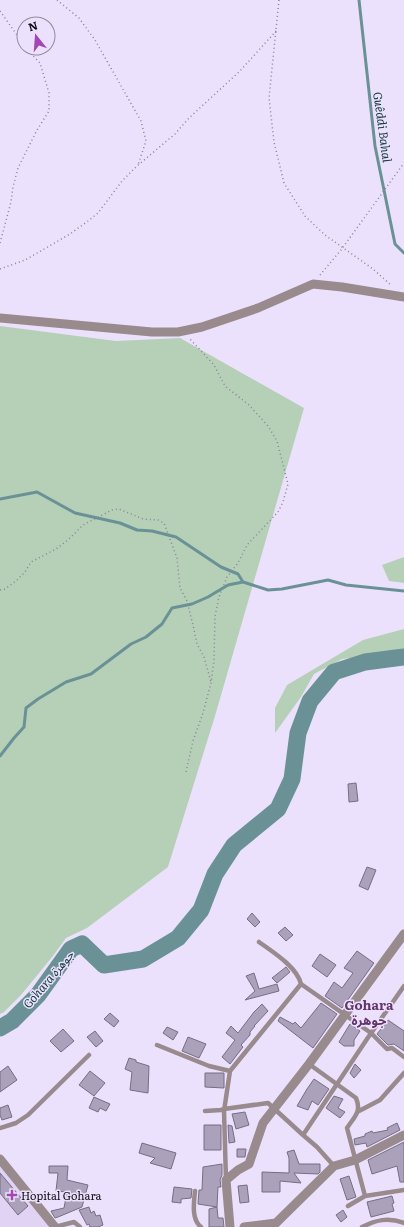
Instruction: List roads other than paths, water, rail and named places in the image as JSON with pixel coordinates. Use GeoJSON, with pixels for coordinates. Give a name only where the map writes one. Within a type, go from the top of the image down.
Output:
{"type":"FeatureCollection","features":[{"type":"Feature","properties":{"kind":"street"},"geometry":{"type":"LineString","coordinates":[[0,318],[152,332],[178,332],[202,327],[258,308],[313,284],[404,297]]}},
{"type":"Feature","properties":{"kind":"street"},"geometry":{"type":"LineString","coordinates":[[230,1227],[226,1180],[238,1170],[249,1164],[263,1123],[309,1064],[404,934]]}},
{"type":"Feature","properties":{"kind":"street"},"geometry":{"type":"LineString","coordinates":[[244,1227],[276,1223],[334,1166],[355,1160],[404,1135]]}},
{"type":"Feature","properties":{"kind":"street"},"geometry":{"type":"LineString","coordinates":[[0,1159],[55,1227]]}},
{"type":"Feature","properties":{"kind":"lane"},"geometry":{"type":"LineString","coordinates":[[259,942],[285,961],[300,980],[301,984],[371,1032],[387,1049],[392,1048],[404,1057]]}},
{"type":"Feature","properties":{"kind":"lane"},"geometry":{"type":"LineString","coordinates":[[226,1180],[224,1108],[230,1071],[301,984]]}},
{"type":"Feature","properties":{"kind":"lane"},"geometry":{"type":"LineString","coordinates":[[303,1135],[371,1032],[404,986]]}},
{"type":"Feature","properties":{"kind":"lane"},"geometry":{"type":"LineString","coordinates":[[157,1045],[210,1066],[230,1071]]}},
{"type":"Feature","properties":{"kind":"lane"},"geometry":{"type":"LineString","coordinates":[[0,1128],[16,1123],[28,1115],[88,1055]]}},
{"type":"Feature","properties":{"kind":"lane"},"geometry":{"type":"LineString","coordinates":[[309,1064],[356,1098],[359,1105],[359,1111]]}},
{"type":"Feature","properties":{"kind":"lane"},"geometry":{"type":"LineString","coordinates":[[365,1196],[347,1128],[359,1111],[380,1100],[404,1073]]}},
{"type":"Feature","properties":{"kind":"lane"},"geometry":{"type":"LineString","coordinates":[[205,1111],[268,1103],[276,1108],[317,1147],[334,1166]]}},
{"type":"Feature","properties":{"kind":"lane"},"geometry":{"type":"LineString","coordinates":[[348,1206],[365,1196],[404,1190]]}},
{"type":"Feature","properties":{"kind":"lane"},"geometry":{"type":"LineString","coordinates":[[195,1191],[194,1209],[197,1223],[201,1227]]}},
{"type":"Feature","properties":{"kind":"lane"},"geometry":{"type":"LineString","coordinates":[[362,1227],[384,1219],[404,1223]]}},
{"type":"Feature","properties":{"kind":"lane"},"geometry":{"type":"LineString","coordinates":[[55,1227],[74,1222],[80,1227]]}},
{"type":"Feature","properties":{"kind":"waterway","name":"Guêddi Bahal"},"geometry":{"type":"LineString","coordinates":[[359,0],[375,146],[395,244],[404,253]]}},
{"type":"Feature","properties":{"kind":"waterway"},"geometry":{"type":"LineString","coordinates":[[0,499],[37,492],[75,513],[120,523],[137,530],[152,531],[176,537],[221,567],[238,574],[243,582]]}},
{"type":"Feature","properties":{"kind":"waterway"},"geometry":{"type":"LineString","coordinates":[[0,756],[24,727],[26,708],[66,682],[91,674],[131,644],[146,637],[162,624],[172,608],[192,604],[208,597],[228,585],[243,582],[268,590],[282,589],[328,580],[346,585],[404,591]]}},
{"type":"Feature","properties":{"kind":"waterway","name":"Gohara جوهرة"},"geometry":{"type":"LineString","coordinates":[[0,1028],[12,1021],[38,995],[71,949],[82,944],[104,965],[143,959],[178,938],[201,910],[215,874],[234,845],[278,809],[292,779],[298,733],[310,701],[334,672],[365,662],[404,657]]}},
{"type":"Feature","properties":{"kind":"place","name":"Hopital Gohara"},"geometry":{"type":"Point","coordinates":[12,1195]}},
{"type":"Feature","properties":{"kind":"district","name":"Gohara جوهرة"},"geometry":{"type":"Point","coordinates":[369,1012]}}]}
